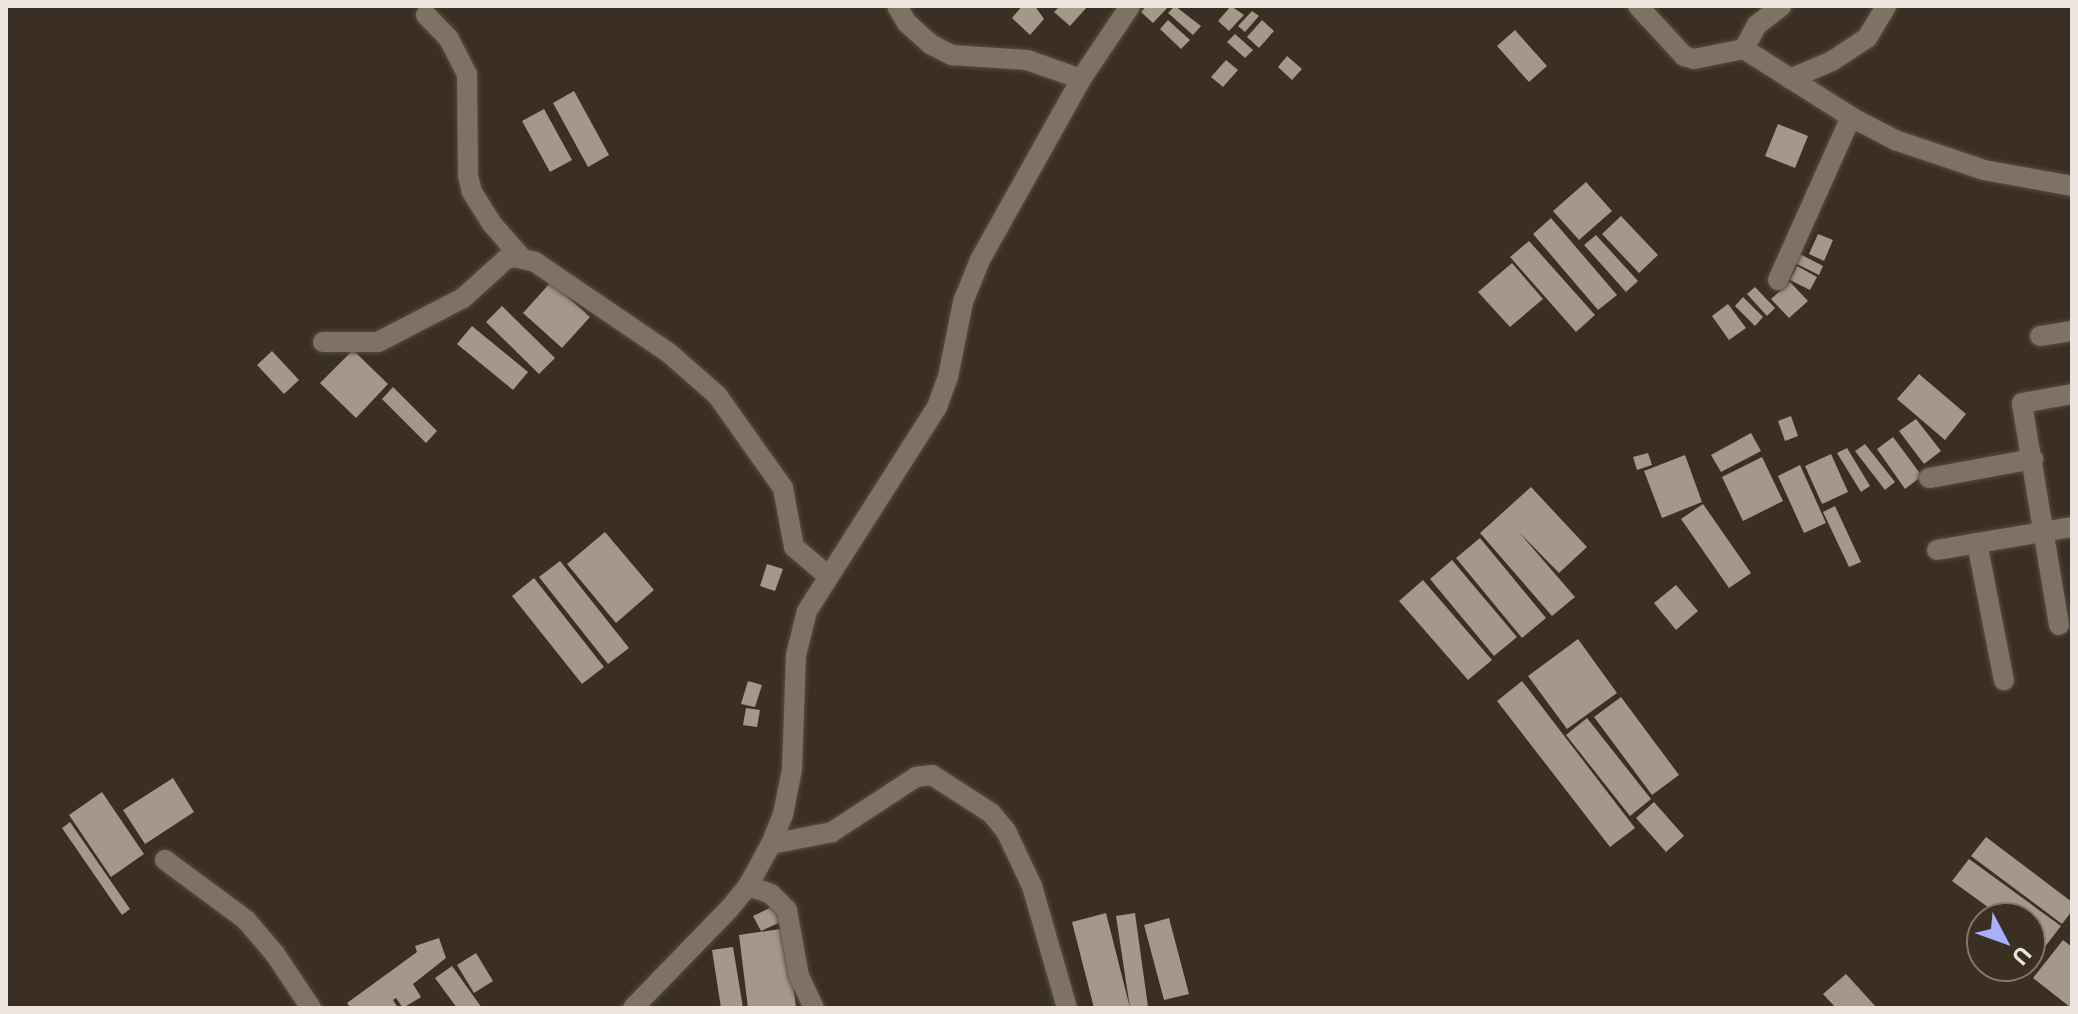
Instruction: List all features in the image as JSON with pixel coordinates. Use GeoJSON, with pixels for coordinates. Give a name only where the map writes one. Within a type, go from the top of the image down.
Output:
{"type":"FeatureCollection","features":[{"type":"Feature","properties":{"kind":"street"},"geometry":{"type":"LineString","coordinates":[[897,6],[907,23],[930,44],[952,55],[1027,60],[1081,79]]}},
{"type":"Feature","properties":{"kind":"street"},"geometry":{"type":"LineString","coordinates":[[633,1008],[748,886],[771,844],[783,815],[792,769],[799,634],[827,575],[937,407],[948,377],[968,287],[998,226],[1081,79],[1129,6]]}},
{"type":"Feature","properties":{"kind":"street"},"geometry":{"type":"LineString","coordinates":[[1638,6],[1684,56],[1694,59],[1744,49],[1851,117],[1906,144],[1984,170],[2072,186]]}},
{"type":"Feature","properties":{"kind":"street"},"geometry":{"type":"LineString","coordinates":[[1744,49],[1757,25],[1781,6]]}},
{"type":"Feature","properties":{"kind":"street"},"geometry":{"type":"LineString","coordinates":[[1790,79],[1832,61],[1867,38],[1886,6]]}},
{"type":"Feature","properties":{"kind":"street"},"geometry":{"type":"LineString","coordinates":[[426,15],[449,39],[467,74],[468,176],[472,192],[493,225],[522,258],[552,273],[669,353],[717,395],[783,488],[794,547],[827,575]]}},
{"type":"Feature","properties":{"kind":"street"},"geometry":{"type":"LineString","coordinates":[[1778,280],[1851,117]]}},
{"type":"Feature","properties":{"kind":"street"},"geometry":{"type":"LineString","coordinates":[[323,342],[366,344],[391,337],[463,298],[506,259],[522,258]]}},
{"type":"Feature","properties":{"kind":"street"},"geometry":{"type":"LineString","coordinates":[[2040,336],[2072,331]]}},
{"type":"Feature","properties":{"kind":"street"},"geometry":{"type":"LineString","coordinates":[[2059,625],[2022,403],[2072,394]]}},
{"type":"Feature","properties":{"kind":"street"},"geometry":{"type":"LineString","coordinates":[[1929,478],[2033,459]]}},
{"type":"Feature","properties":{"kind":"street"},"geometry":{"type":"LineString","coordinates":[[1937,550],[2072,527]]}},
{"type":"Feature","properties":{"kind":"street"},"geometry":{"type":"LineString","coordinates":[[1977,543],[2004,680]]}},
{"type":"Feature","properties":{"kind":"street"},"geometry":{"type":"LineString","coordinates":[[771,844],[832,832],[919,775],[932,775],[991,813],[1006,831],[1032,886],[1067,1008]]}},
{"type":"Feature","properties":{"kind":"street"},"geometry":{"type":"LineString","coordinates":[[165,860],[246,920],[275,954],[311,1008]]}},
{"type":"Feature","properties":{"kind":"street"},"geometry":{"type":"LineString","coordinates":[[748,886],[771,894],[787,910],[799,976],[814,1008]]}},
{"type":"Feature","properties":{"kind":"building"},"geometry":{"type":"Polygon","coordinates":[[[1022,6],[1035,6],[1044,19],[1030,35],[1012,18],[1022,6]]]}},
{"type":"Feature","properties":{"kind":"building"},"geometry":{"type":"Polygon","coordinates":[[[1060,6],[1087,7],[1070,26],[1054,12],[1060,6]]]}},
{"type":"Feature","properties":{"kind":"building"},"geometry":{"type":"Polygon","coordinates":[[[1146,6],[1169,6],[1153,23],[1141,12],[1146,6]]]}},
{"type":"Feature","properties":{"kind":"building"},"geometry":{"type":"Polygon","coordinates":[[[1175,6],[1201,26],[1193,35],[1168,13],[1175,6]]]}},
{"type":"Feature","properties":{"kind":"building"},"geometry":{"type":"Polygon","coordinates":[[[1231,6],[1244,15],[1229,31],[1218,21],[1231,6]]]}},
{"type":"Feature","properties":{"kind":"building"},"geometry":{"type":"Polygon","coordinates":[[[1252,11],[1259,16],[1245,32],[1238,26],[1252,11]]]}},
{"type":"Feature","properties":{"kind":"building"},"geometry":{"type":"Polygon","coordinates":[[[1168,20],[1190,40],[1181,49],[1160,29],[1168,20]]]}},
{"type":"Feature","properties":{"kind":"building"},"geometry":{"type":"Polygon","coordinates":[[[1262,20],[1274,31],[1259,48],[1247,37],[1262,20]]]}},
{"type":"Feature","properties":{"kind":"building"},"geometry":{"type":"Polygon","coordinates":[[[1515,30],[1547,66],[1529,82],[1497,46],[1515,30]]]}},
{"type":"Feature","properties":{"kind":"building"},"geometry":{"type":"Polygon","coordinates":[[[1235,34],[1253,50],[1245,58],[1227,42],[1235,34]]]}},
{"type":"Feature","properties":{"kind":"building"},"geometry":{"type":"Polygon","coordinates":[[[1287,56],[1302,69],[1292,80],[1278,67],[1287,56]]]}},
{"type":"Feature","properties":{"kind":"building"},"geometry":{"type":"Polygon","coordinates":[[[1226,60],[1238,70],[1223,87],[1211,77],[1226,60]]]}},
{"type":"Feature","properties":{"kind":"building"},"geometry":{"type":"Polygon","coordinates":[[[574,91],[609,155],[588,167],[553,103],[574,91]]]}},
{"type":"Feature","properties":{"kind":"building"},"geometry":{"type":"Polygon","coordinates":[[[544,109],[572,160],[550,172],[522,121],[544,109]]]}},
{"type":"Feature","properties":{"kind":"building"},"geometry":{"type":"Polygon","coordinates":[[[1778,124],[1808,136],[1795,168],[1765,156],[1778,124]]]}},
{"type":"Feature","properties":{"kind":"building"},"geometry":{"type":"Polygon","coordinates":[[[1586,182],[1612,211],[1579,240],[1553,211],[1586,182]]]}},
{"type":"Feature","properties":{"kind":"building"},"geometry":{"type":"Polygon","coordinates":[[[1621,216],[1658,255],[1639,273],[1602,234],[1621,216]]]}},
{"type":"Feature","properties":{"kind":"building"},"geometry":{"type":"Polygon","coordinates":[[[1551,218],[1617,295],[1598,310],[1533,234],[1551,218]]]}},
{"type":"Feature","properties":{"kind":"building"},"geometry":{"type":"Polygon","coordinates":[[[1818,234],[1833,240],[1824,261],[1809,254],[1818,234]]]}},
{"type":"Feature","properties":{"kind":"building"},"geometry":{"type":"Polygon","coordinates":[[[1596,235],[1638,281],[1626,292],[1584,245],[1596,235]]]}},
{"type":"Feature","properties":{"kind":"building"},"geometry":{"type":"Polygon","coordinates":[[[1529,241],[1595,315],[1576,332],[1510,257],[1529,241]]]}},
{"type":"Feature","properties":{"kind":"building"},"geometry":{"type":"Polygon","coordinates":[[[1800,254],[1823,266],[1819,275],[1795,263],[1800,254]]]}},
{"type":"Feature","properties":{"kind":"building"},"geometry":{"type":"Polygon","coordinates":[[[1512,263],[1543,299],[1510,327],[1478,292],[1512,263]]]}},
{"type":"Feature","properties":{"kind":"building"},"geometry":{"type":"Polygon","coordinates":[[[1797,266],[1817,277],[1810,290],[1790,280],[1797,266]]]}},
{"type":"Feature","properties":{"kind":"building"},"geometry":{"type":"Polygon","coordinates":[[[551,282],[590,317],[562,348],[523,313],[551,282]]]}},
{"type":"Feature","properties":{"kind":"building"},"geometry":{"type":"Polygon","coordinates":[[[1790,282],[1808,301],[1789,318],[1771,299],[1790,282]]]}},
{"type":"Feature","properties":{"kind":"building"},"geometry":{"type":"Polygon","coordinates":[[[1755,287],[1775,308],[1767,316],[1747,294],[1755,287]]]}},
{"type":"Feature","properties":{"kind":"building"},"geometry":{"type":"Polygon","coordinates":[[[1743,297],[1763,317],[1755,326],[1735,306],[1743,297]]]}},
{"type":"Feature","properties":{"kind":"building"},"geometry":{"type":"Polygon","coordinates":[[[1728,304],[1746,328],[1729,340],[1712,316],[1728,304]]]}},
{"type":"Feature","properties":{"kind":"building"},"geometry":{"type":"Polygon","coordinates":[[[502,306],[555,358],[539,374],[486,322],[502,306]]]}},
{"type":"Feature","properties":{"kind":"building"},"geometry":{"type":"Polygon","coordinates":[[[472,326],[528,372],[513,390],[457,344],[472,326]]]}},
{"type":"Feature","properties":{"kind":"building"},"geometry":{"type":"Polygon","coordinates":[[[353,350],[388,384],[356,418],[320,383],[353,350]]]}},
{"type":"Feature","properties":{"kind":"building"},"geometry":{"type":"Polygon","coordinates":[[[272,351],[299,380],[284,394],[257,365],[272,351]]]}},
{"type":"Feature","properties":{"kind":"building"},"geometry":{"type":"Polygon","coordinates":[[[1919,374],[1966,414],[1945,440],[1897,399],[1919,374]]]}},
{"type":"Feature","properties":{"kind":"building"},"geometry":{"type":"Polygon","coordinates":[[[393,387],[437,431],[426,443],[382,399],[393,387]]]}},
{"type":"Feature","properties":{"kind":"building"},"geometry":{"type":"Polygon","coordinates":[[[1791,416],[1798,436],[1785,441],[1778,421],[1791,416]]]}},
{"type":"Feature","properties":{"kind":"building"},"geometry":{"type":"Polygon","coordinates":[[[1916,419],[1941,451],[1924,464],[1899,431],[1916,419]]]}},
{"type":"Feature","properties":{"kind":"building"},"geometry":{"type":"Polygon","coordinates":[[[1751,433],[1761,451],[1721,472],[1711,455],[1751,433]]]}},
{"type":"Feature","properties":{"kind":"building"},"geometry":{"type":"Polygon","coordinates":[[[1893,437],[1922,476],[1905,489],[1877,449],[1893,437]]]}},
{"type":"Feature","properties":{"kind":"building"},"geometry":{"type":"Polygon","coordinates":[[[1865,444],[1895,482],[1885,490],[1855,451],[1865,444]]]}},
{"type":"Feature","properties":{"kind":"building"},"geometry":{"type":"Polygon","coordinates":[[[1847,448],[1870,486],[1861,492],[1837,453],[1847,448]]]}},
{"type":"Feature","properties":{"kind":"building"},"geometry":{"type":"Polygon","coordinates":[[[1648,453],[1652,465],[1637,470],[1633,457],[1648,453]]]}},
{"type":"Feature","properties":{"kind":"building"},"geometry":{"type":"Polygon","coordinates":[[[1831,454],[1848,492],[1822,504],[1805,466],[1831,454]]]}},
{"type":"Feature","properties":{"kind":"building"},"geometry":{"type":"Polygon","coordinates":[[[1685,455],[1702,502],[1662,518],[1644,471],[1685,455]]]}},
{"type":"Feature","properties":{"kind":"building"},"geometry":{"type":"Polygon","coordinates":[[[1762,457],[1783,501],[1743,521],[1722,477],[1762,457]]]}},
{"type":"Feature","properties":{"kind":"building"},"geometry":{"type":"Polygon","coordinates":[[[1800,465],[1826,523],[1804,533],[1778,476],[1800,465]]]}},
{"type":"Feature","properties":{"kind":"building"},"geometry":{"type":"Polygon","coordinates":[[[1531,487],[1587,547],[1559,573],[1518,531],[1575,597],[1552,616],[1480,533],[1531,487]]]}},
{"type":"Feature","properties":{"kind":"building"},"geometry":{"type":"Polygon","coordinates":[[[1703,504],[1751,573],[1729,588],[1681,519],[1703,504]]]}},
{"type":"Feature","properties":{"kind":"building"},"geometry":{"type":"Polygon","coordinates":[[[1835,506],[1861,562],[1849,567],[1823,512],[1835,506]]]}},
{"type":"Feature","properties":{"kind":"building"},"geometry":{"type":"Polygon","coordinates":[[[605,532],[654,590],[616,623],[567,564],[605,532]]]}},
{"type":"Feature","properties":{"kind":"building"},"geometry":{"type":"Polygon","coordinates":[[[1480,538],[1546,618],[1522,638],[1456,558],[1480,538]]]}},
{"type":"Feature","properties":{"kind":"building"},"geometry":{"type":"Polygon","coordinates":[[[1452,560],[1517,637],[1494,656],[1430,579],[1452,560]]]}},
{"type":"Feature","properties":{"kind":"building"},"geometry":{"type":"Polygon","coordinates":[[[560,561],[629,648],[608,664],[539,577],[560,561]]]}},
{"type":"Feature","properties":{"kind":"building"},"geometry":{"type":"Polygon","coordinates":[[[767,564],[783,569],[775,591],[760,586],[767,564]]]}},
{"type":"Feature","properties":{"kind":"building"},"geometry":{"type":"Polygon","coordinates":[[[534,578],[604,667],[582,684],[512,596],[534,578]]]}},
{"type":"Feature","properties":{"kind":"building"},"geometry":{"type":"Polygon","coordinates":[[[1423,580],[1492,660],[1468,680],[1399,601],[1423,580]]]}},
{"type":"Feature","properties":{"kind":"building"},"geometry":{"type":"Polygon","coordinates":[[[1676,585],[1698,611],[1676,630],[1654,603],[1676,585]]]}},
{"type":"Feature","properties":{"kind":"building"},"geometry":{"type":"Polygon","coordinates":[[[1578,639],[1617,693],[1567,729],[1528,676],[1578,639]]]}},
{"type":"Feature","properties":{"kind":"building"},"geometry":{"type":"Polygon","coordinates":[[[748,681],[762,685],[755,707],[741,704],[748,681]]]}},
{"type":"Feature","properties":{"kind":"building"},"geometry":{"type":"Polygon","coordinates":[[[1522,681],[1635,828],[1610,847],[1497,701],[1522,681]]]}},
{"type":"Feature","properties":{"kind":"building"},"geometry":{"type":"Polygon","coordinates":[[[1621,697],[1679,775],[1652,795],[1594,717],[1621,697]]]}},
{"type":"Feature","properties":{"kind":"building"},"geometry":{"type":"Polygon","coordinates":[[[746,708],[760,710],[757,727],[743,725],[746,708]]]}},
{"type":"Feature","properties":{"kind":"building"},"geometry":{"type":"Polygon","coordinates":[[[1587,718],[1651,799],[1630,816],[1566,735],[1587,718]]]}},
{"type":"Feature","properties":{"kind":"building"},"geometry":{"type":"Polygon","coordinates":[[[173,778],[194,812],[145,844],[123,810],[173,778]]]}},
{"type":"Feature","properties":{"kind":"building"},"geometry":{"type":"Polygon","coordinates":[[[102,792],[144,854],[111,877],[69,815],[102,792]]]}},
{"type":"Feature","properties":{"kind":"building"},"geometry":{"type":"Polygon","coordinates":[[[1654,802],[1684,836],[1666,852],[1636,818],[1654,802]]]}},
{"type":"Feature","properties":{"kind":"building"},"geometry":{"type":"Polygon","coordinates":[[[70,822],[130,909],[122,915],[62,828],[70,822]]]}},
{"type":"Feature","properties":{"kind":"building"},"geometry":{"type":"Polygon","coordinates":[[[1986,837],[2072,902],[2072,911],[2062,924],[2046,912],[2046,902],[2033,902],[1971,856],[1986,837]]]}},
{"type":"Feature","properties":{"kind":"building"},"geometry":{"type":"Polygon","coordinates":[[[1969,859],[2028,902],[1981,902],[1952,881],[1969,859]]]}},
{"type":"Feature","properties":{"kind":"building"},"geometry":{"type":"Polygon","coordinates":[[[778,904],[785,920],[761,931],[753,916],[778,904]]]}},
{"type":"Feature","properties":{"kind":"building"},"geometry":{"type":"Polygon","coordinates":[[[1106,913],[1130,1008],[1094,1008],[1072,922],[1106,913]]]}},
{"type":"Feature","properties":{"kind":"building"},"geometry":{"type":"Polygon","coordinates":[[[1135,913],[1148,1007],[1130,1008],[1116,916],[1135,913]]]}},
{"type":"Feature","properties":{"kind":"building"},"geometry":{"type":"Polygon","coordinates":[[[2046,915],[2061,926],[2046,945],[2046,915]]]}},
{"type":"Feature","properties":{"kind":"building"},"geometry":{"type":"Polygon","coordinates":[[[1169,918],[1189,994],[1164,1000],[1144,925],[1169,918]]]}},
{"type":"Feature","properties":{"kind":"building"},"geometry":{"type":"Polygon","coordinates":[[[787,928],[796,1008],[748,1008],[739,935],[787,928]]]}},
{"type":"Feature","properties":{"kind":"building"},"geometry":{"type":"Polygon","coordinates":[[[439,938],[446,958],[413,984],[421,997],[403,1008],[396,998],[393,1000],[398,1008],[351,1008],[347,1003],[417,952],[415,946],[439,938]]]}},
{"type":"Feature","properties":{"kind":"building"},"geometry":{"type":"Polygon","coordinates":[[[2063,940],[2072,947],[2070,1007],[2038,982],[2046,982],[2046,962],[2063,940]]]}},
{"type":"Feature","properties":{"kind":"building"},"geometry":{"type":"Polygon","coordinates":[[[733,947],[743,1008],[721,1008],[712,950],[733,947]]]}},
{"type":"Feature","properties":{"kind":"building"},"geometry":{"type":"Polygon","coordinates":[[[476,953],[493,981],[474,993],[457,965],[476,953]]]}},
{"type":"Feature","properties":{"kind":"building"},"geometry":{"type":"Polygon","coordinates":[[[452,966],[482,1008],[457,1008],[435,978],[452,966]]]}},
{"type":"Feature","properties":{"kind":"building"},"geometry":{"type":"Polygon","coordinates":[[[1846,974],[1877,1008],[1836,1008],[1823,994],[1846,974]]]}}]}
